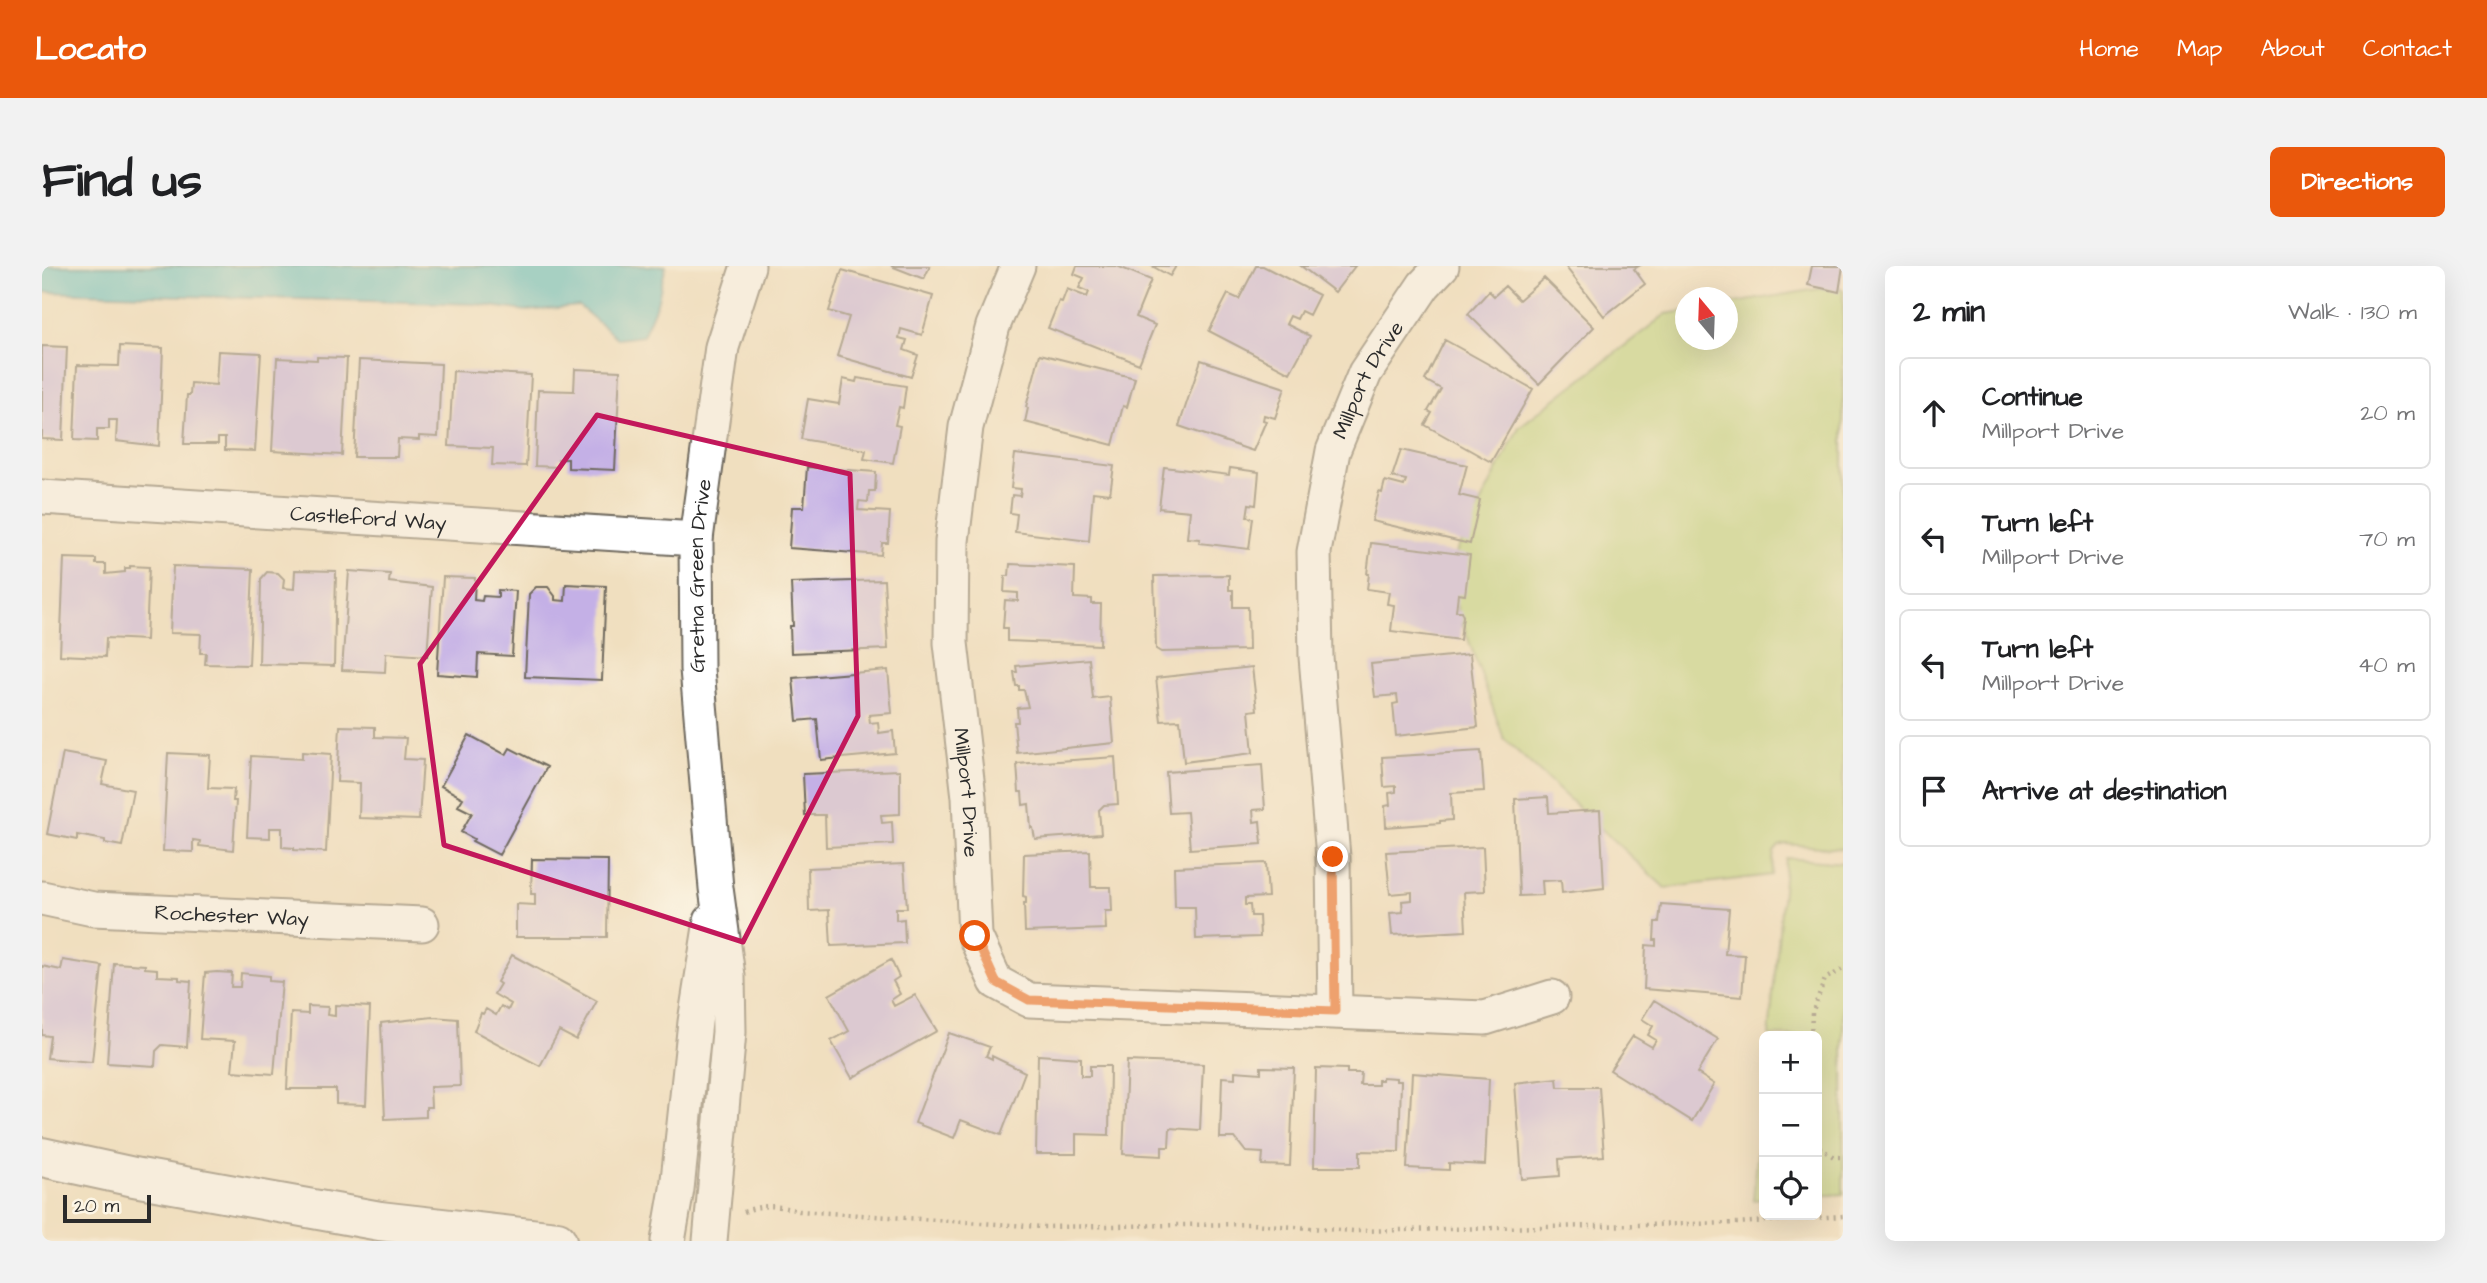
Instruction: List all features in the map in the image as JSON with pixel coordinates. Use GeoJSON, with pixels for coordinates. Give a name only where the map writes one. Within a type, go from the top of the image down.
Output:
{"type":"FeatureCollection","features":[{"type":"Feature","properties":{"kind":"main road"},"geometry":{"type":"LineString","coordinates":[[42,1157],[134,1177],[380,1221],[557,1241]]}},
{"type":"Feature","properties":{"kind":"street","name":"Gretna Green Drive"},"geometry":{"type":"LineString","coordinates":[[710,1241],[729,1032],[728,976],[716,888],[697,669],[696,539],[722,347],[748,266]]}},
{"type":"Feature","properties":{"kind":"street","name":"Millport Drive"},"geometry":{"type":"LineString","coordinates":[[1018,266],[993,326],[966,427],[952,541],[950,643],[969,797],[975,936],[996,982],[1029,1000],[1485,1018],[1552,997]]}},
{"type":"Feature","properties":{"kind":"street","name":"Millport Drive"},"geometry":{"type":"LineString","coordinates":[[1335,1011],[1333,857],[1316,657],[1314,552],[1334,451],[1366,373],[1424,285],[1442,266]]}},
{"type":"Feature","properties":{"kind":"street","name":"Castleford Way"},"geometry":{"type":"LineString","coordinates":[[42,497],[696,539]]}},
{"type":"Feature","properties":{"kind":"street","name":"Gretna Green Drive"},"geometry":{"type":"LineString","coordinates":[[668,1241],[677,1189],[695,1022],[716,888]]}},
{"type":"Feature","properties":{"kind":"street","name":"Rochester Way"},"geometry":{"type":"LineString","coordinates":[[42,898],[93,909],[422,924]]}},
{"type":"Feature","properties":{"kind":"path"},"geometry":{"type":"LineString","coordinates":[[1811,1031],[1811,1013],[1825,979],[1843,969]]}},
{"type":"Feature","properties":{"kind":"path"},"geometry":{"type":"LineString","coordinates":[[1822,1150],[1834,1157],[1843,1157]]}},
{"type":"Feature","properties":{"kind":"path"},"geometry":{"type":"LineString","coordinates":[[741,1214],[755,1207],[775,1205],[799,1211],[1042,1227],[1251,1224],[1354,1231],[1737,1223],[1843,1216]]}},
{"type":"Feature","properties":{"kind":"highlighted area"},"geometry":{"type":"Polygon","coordinates":[[[597,415],[850,474],[858,716],[743,942],[444,845],[420,664],[597,415]]]}},
{"type":"Feature","properties":{"kind":"green space"},"geometry":{"type":"Polygon","coordinates":[[[1836,286],[1843,290],[1843,849],[1786,844],[1779,846],[1774,852],[1771,875],[1665,888],[1504,739],[1445,574],[1519,427],[1666,314],[1675,313],[1675,350],[1738,350],[1738,302],[1836,286]]]}},
{"type":"Feature","properties":{"kind":"green space"},"geometry":{"type":"Polygon","coordinates":[[[1786,858],[1843,863],[1843,1194],[1822,1196],[1822,1031],[1769,1031],[1786,858]]]}},
{"type":"Feature","properties":{"kind":"green space"},"geometry":{"type":"Polygon","coordinates":[[[1759,1137],[1759,1199],[1753,1200],[1759,1137]]]}},
{"type":"Feature","properties":{"kind":"water"},"geometry":{"type":"Polygon","coordinates":[[[42,266],[666,266],[657,303],[643,336],[618,339],[579,306],[527,311],[475,304],[42,292],[42,266]]]}},
{"type":"Feature","properties":{"kind":"building"},"geometry":{"type":"Polygon","coordinates":[[[891,266],[930,266],[924,279],[891,266]]]}},
{"type":"Feature","properties":{"kind":"building"},"geometry":{"type":"Polygon","coordinates":[[[1077,266],[1117,266],[1151,280],[1136,317],[1155,325],[1139,364],[1048,328],[1067,289],[1087,297],[1089,292],[1079,288],[1084,278],[1074,274],[1077,266]]]}},
{"type":"Feature","properties":{"kind":"building"},"geometry":{"type":"Polygon","coordinates":[[[1152,266],[1176,266],[1170,276],[1152,266]]]}},
{"type":"Feature","properties":{"kind":"building"},"geometry":{"type":"Polygon","coordinates":[[[1256,266],[1263,266],[1319,295],[1309,315],[1301,311],[1297,319],[1290,316],[1286,324],[1310,336],[1290,373],[1209,331],[1228,294],[1239,299],[1256,266]]]}},
{"type":"Feature","properties":{"kind":"building"},"geometry":{"type":"Polygon","coordinates":[[[1301,266],[1355,266],[1335,292],[1301,266]]]}},
{"type":"Feature","properties":{"kind":"building"},"geometry":{"type":"Polygon","coordinates":[[[1565,266],[1639,266],[1634,269],[1645,284],[1604,316],[1565,266]]]}},
{"type":"Feature","properties":{"kind":"building"},"geometry":{"type":"Polygon","coordinates":[[[1812,266],[1843,266],[1839,292],[1808,285],[1812,266]]]}},
{"type":"Feature","properties":{"kind":"building"},"geometry":{"type":"Polygon","coordinates":[[[842,270],[933,296],[922,335],[901,329],[899,338],[907,340],[904,350],[918,355],[911,377],[837,356],[849,317],[829,311],[842,270]]]}},
{"type":"Feature","properties":{"kind":"building"},"geometry":{"type":"Polygon","coordinates":[[[1544,278],[1594,327],[1539,384],[1468,314],[1489,291],[1494,296],[1505,286],[1519,300],[1544,278]]]}},
{"type":"Feature","properties":{"kind":"building"},"geometry":{"type":"Polygon","coordinates":[[[1445,340],[1533,389],[1491,462],[1425,425],[1432,413],[1428,411],[1441,389],[1425,380],[1445,340]]]}},
{"type":"Feature","properties":{"kind":"building"},"geometry":{"type":"Polygon","coordinates":[[[42,346],[67,347],[63,440],[42,439],[42,346]]]}},
{"type":"Feature","properties":{"kind":"building"},"geometry":{"type":"Polygon","coordinates":[[[120,346],[163,348],[159,446],[116,441],[117,420],[109,420],[109,429],[97,429],[97,441],[74,440],[77,365],[119,366],[120,346]]]}},
{"type":"Feature","properties":{"kind":"building"},"geometry":{"type":"Polygon","coordinates":[[[218,351],[261,353],[255,451],[225,450],[225,438],[218,438],[218,444],[184,444],[187,395],[190,395],[191,383],[216,385],[218,351]]]}},
{"type":"Feature","properties":{"kind":"building"},"geometry":{"type":"Polygon","coordinates":[[[1040,354],[1135,378],[1127,407],[1123,406],[1113,445],[1025,422],[1026,407],[1040,354]]]}},
{"type":"Feature","properties":{"kind":"building"},"geometry":{"type":"Polygon","coordinates":[[[317,357],[347,358],[342,455],[272,451],[277,358],[317,360],[317,357]]]}},
{"type":"Feature","properties":{"kind":"building"},"geometry":{"type":"Polygon","coordinates":[[[359,360],[441,364],[438,437],[398,439],[397,457],[354,457],[359,360]]]}},
{"type":"Feature","properties":{"kind":"building"},"geometry":{"type":"Polygon","coordinates":[[[1201,360],[1285,388],[1275,418],[1264,415],[1263,420],[1266,421],[1253,451],[1179,426],[1201,360]]]}},
{"type":"Feature","properties":{"kind":"building"},"geometry":{"type":"Polygon","coordinates":[[[575,369],[620,371],[615,470],[568,468],[568,459],[558,459],[558,467],[535,466],[538,390],[574,391],[575,369]]]}},
{"type":"Feature","properties":{"kind":"building"},"geometry":{"type":"Polygon","coordinates":[[[453,371],[531,375],[526,466],[492,465],[493,448],[449,446],[453,371]]]}},
{"type":"Feature","properties":{"kind":"building"},"geometry":{"type":"Polygon","coordinates":[[[857,378],[906,386],[903,408],[899,407],[895,425],[900,426],[893,463],[864,459],[866,450],[801,439],[808,399],[839,404],[843,379],[856,382],[857,378]]]}},
{"type":"Feature","properties":{"kind":"building"},"geometry":{"type":"Polygon","coordinates":[[[1401,450],[1467,465],[1459,495],[1480,500],[1470,544],[1372,521],[1379,492],[1382,493],[1385,481],[1404,486],[1406,480],[1392,477],[1401,450]]]}},
{"type":"Feature","properties":{"kind":"building"},"geometry":{"type":"Polygon","coordinates":[[[1015,454],[1114,466],[1110,494],[1093,492],[1089,541],[1015,532],[1017,514],[1010,513],[1012,495],[1020,496],[1021,489],[1011,488],[1015,454]]]}},
{"type":"Feature","properties":{"kind":"building"},"geometry":{"type":"Polygon","coordinates":[[[807,467],[876,472],[875,491],[869,491],[868,502],[859,501],[858,510],[890,512],[888,543],[882,543],[881,555],[789,548],[792,507],[804,507],[807,467]]]}},
{"type":"Feature","properties":{"kind":"building"},"geometry":{"type":"Polygon","coordinates":[[[1164,467],[1229,475],[1230,468],[1259,472],[1256,505],[1249,504],[1247,517],[1253,518],[1249,549],[1199,543],[1200,539],[1187,538],[1190,511],[1159,508],[1164,467]]]}},
{"type":"Feature","properties":{"kind":"building"},"geometry":{"type":"Polygon","coordinates":[[[1371,543],[1470,555],[1465,595],[1458,594],[1456,611],[1461,611],[1463,616],[1460,640],[1391,631],[1394,605],[1387,604],[1389,592],[1367,589],[1371,543]]]}},
{"type":"Feature","properties":{"kind":"building"},"geometry":{"type":"Polygon","coordinates":[[[64,558],[96,559],[96,564],[106,564],[106,574],[125,572],[125,568],[130,566],[149,567],[146,640],[106,638],[105,657],[60,655],[64,558]]]}},
{"type":"Feature","properties":{"kind":"building"},"geometry":{"type":"Polygon","coordinates":[[[1010,564],[1075,567],[1074,598],[1092,599],[1092,604],[1101,604],[1100,645],[1007,641],[1007,628],[1003,628],[1005,600],[1018,601],[1018,593],[1004,592],[1005,576],[1009,576],[1010,564]]]}},
{"type":"Feature","properties":{"kind":"building"},"geometry":{"type":"Polygon","coordinates":[[[173,566],[253,569],[249,665],[205,664],[206,653],[200,653],[201,634],[170,633],[173,566]]]}},
{"type":"Feature","properties":{"kind":"building"},"geometry":{"type":"Polygon","coordinates":[[[295,570],[336,571],[334,666],[259,664],[261,579],[267,572],[278,573],[284,579],[283,588],[294,589],[295,570]]]}},
{"type":"Feature","properties":{"kind":"building"},"geometry":{"type":"Polygon","coordinates":[[[349,571],[390,574],[389,582],[432,587],[427,656],[386,653],[385,672],[342,670],[349,571]]]}},
{"type":"Feature","properties":{"kind":"building"},"geometry":{"type":"Polygon","coordinates":[[[1229,575],[1229,590],[1233,590],[1233,607],[1248,607],[1249,650],[1161,652],[1156,649],[1154,576],[1229,575]]]}},
{"type":"Feature","properties":{"kind":"building"},"geometry":{"type":"Polygon","coordinates":[[[443,577],[475,578],[474,600],[482,601],[483,596],[498,597],[498,590],[516,591],[512,656],[478,654],[477,677],[437,674],[443,577]]]}},
{"type":"Feature","properties":{"kind":"building"},"geometry":{"type":"Polygon","coordinates":[[[884,580],[888,649],[791,653],[791,583],[884,580]]]}},
{"type":"Feature","properties":{"kind":"building"},"geometry":{"type":"Polygon","coordinates":[[[566,584],[606,586],[602,680],[525,677],[529,594],[536,587],[548,587],[555,600],[565,601],[566,584]]]}},
{"type":"Feature","properties":{"kind":"building"},"geometry":{"type":"Polygon","coordinates":[[[1470,654],[1478,727],[1396,736],[1393,704],[1398,703],[1397,695],[1375,697],[1371,664],[1470,654]]]}},
{"type":"Feature","properties":{"kind":"building"},"geometry":{"type":"Polygon","coordinates":[[[1089,659],[1093,699],[1110,697],[1114,743],[1017,753],[1014,722],[1018,722],[1017,708],[1028,707],[1024,690],[1019,690],[1019,686],[1016,686],[1016,666],[1089,659]]]}},
{"type":"Feature","properties":{"kind":"building"},"geometry":{"type":"Polygon","coordinates":[[[1252,667],[1257,710],[1249,711],[1253,753],[1184,762],[1180,720],[1161,721],[1156,678],[1252,667]]]}},
{"type":"Feature","properties":{"kind":"building"},"geometry":{"type":"Polygon","coordinates":[[[888,670],[892,713],[869,715],[870,723],[878,722],[879,733],[893,731],[895,753],[821,760],[817,719],[797,721],[793,678],[888,670]]]}},
{"type":"Feature","properties":{"kind":"building"},"geometry":{"type":"Polygon","coordinates":[[[340,726],[375,727],[375,737],[406,738],[404,759],[423,760],[419,820],[359,818],[360,783],[337,782],[340,726]]]}},
{"type":"Feature","properties":{"kind":"building"},"geometry":{"type":"Polygon","coordinates":[[[469,735],[506,755],[510,748],[547,767],[499,855],[461,832],[472,813],[458,806],[463,798],[441,786],[469,735]]]}},
{"type":"Feature","properties":{"kind":"building"},"geometry":{"type":"Polygon","coordinates":[[[1481,751],[1484,791],[1451,793],[1452,820],[1386,827],[1385,806],[1390,805],[1389,793],[1396,792],[1396,786],[1384,787],[1382,757],[1481,751]]]}},
{"type":"Feature","properties":{"kind":"building"},"geometry":{"type":"Polygon","coordinates":[[[302,752],[331,754],[326,852],[282,847],[282,828],[270,828],[270,838],[247,837],[251,756],[302,759],[302,752]]]}},
{"type":"Feature","properties":{"kind":"building"},"geometry":{"type":"Polygon","coordinates":[[[63,753],[107,761],[102,784],[133,790],[122,846],[77,835],[77,840],[47,834],[63,753]]]}},
{"type":"Feature","properties":{"kind":"building"},"geometry":{"type":"Polygon","coordinates":[[[168,753],[210,755],[208,788],[234,789],[233,801],[236,801],[233,850],[199,846],[200,841],[193,840],[193,852],[163,851],[168,753]]]}},
{"type":"Feature","properties":{"kind":"building"},"geometry":{"type":"Polygon","coordinates":[[[1115,757],[1118,804],[1104,805],[1099,810],[1101,834],[1035,839],[1029,804],[1023,805],[1022,792],[1019,792],[1017,764],[1115,757]]]}},
{"type":"Feature","properties":{"kind":"building"},"geometry":{"type":"Polygon","coordinates":[[[1262,765],[1265,809],[1253,810],[1254,822],[1260,821],[1262,844],[1190,849],[1187,812],[1169,813],[1166,772],[1262,765]]]}},
{"type":"Feature","properties":{"kind":"building"},"geometry":{"type":"Polygon","coordinates":[[[900,770],[900,814],[881,815],[882,823],[892,822],[893,844],[826,847],[825,815],[805,815],[803,774],[900,770]]]}},
{"type":"Feature","properties":{"kind":"building"},"geometry":{"type":"Polygon","coordinates":[[[1548,797],[1549,813],[1600,810],[1604,888],[1562,893],[1561,880],[1542,881],[1543,895],[1519,896],[1515,799],[1548,797]]]}},
{"type":"Feature","properties":{"kind":"building"},"geometry":{"type":"Polygon","coordinates":[[[1483,847],[1485,891],[1464,892],[1466,931],[1392,935],[1390,913],[1403,912],[1402,901],[1412,900],[1412,892],[1390,894],[1386,852],[1483,847]]]}},
{"type":"Feature","properties":{"kind":"building"},"geometry":{"type":"Polygon","coordinates":[[[1090,851],[1091,887],[1111,887],[1112,911],[1105,911],[1106,929],[1025,932],[1024,854],[1090,851]]]}},
{"type":"Feature","properties":{"kind":"building"},"geometry":{"type":"Polygon","coordinates":[[[532,859],[608,860],[607,937],[516,937],[516,904],[535,905],[535,894],[531,894],[532,859]]]}},
{"type":"Feature","properties":{"kind":"building"},"geometry":{"type":"Polygon","coordinates":[[[1266,863],[1268,897],[1245,898],[1245,905],[1250,905],[1251,916],[1259,916],[1260,937],[1196,939],[1195,907],[1175,907],[1174,867],[1266,863]]]}},
{"type":"Feature","properties":{"kind":"building"},"geometry":{"type":"Polygon","coordinates":[[[904,864],[907,908],[896,908],[896,920],[904,919],[905,943],[831,946],[829,910],[809,911],[808,868],[904,864]]]}},
{"type":"Feature","properties":{"kind":"building"},"geometry":{"type":"Polygon","coordinates":[[[1661,904],[1729,909],[1725,954],[1745,955],[1742,997],[1644,989],[1646,945],[1656,946],[1655,922],[1659,922],[1661,904]]]}},
{"type":"Feature","properties":{"kind":"building"},"geometry":{"type":"Polygon","coordinates":[[[512,955],[597,1001],[576,1040],[559,1031],[540,1066],[474,1031],[481,1013],[486,1009],[496,1015],[501,1006],[508,1010],[511,1004],[494,994],[500,984],[497,982],[512,955]]]}},
{"type":"Feature","properties":{"kind":"building"},"geometry":{"type":"Polygon","coordinates":[[[63,960],[102,966],[92,1062],[47,1058],[50,1036],[42,1035],[42,966],[61,970],[63,960]]]}},
{"type":"Feature","properties":{"kind":"building"},"geometry":{"type":"Polygon","coordinates":[[[891,960],[899,977],[893,981],[900,994],[891,1000],[894,1006],[915,995],[937,1031],[852,1078],[831,1041],[849,1031],[829,995],[891,960]]]}},
{"type":"Feature","properties":{"kind":"building"},"geometry":{"type":"Polygon","coordinates":[[[114,963],[145,965],[145,968],[157,969],[157,976],[179,977],[179,980],[191,981],[187,1047],[162,1045],[156,1051],[155,1066],[107,1063],[114,963]]]}},
{"type":"Feature","properties":{"kind":"building"},"geometry":{"type":"Polygon","coordinates":[[[205,973],[232,973],[231,987],[240,987],[241,973],[269,976],[269,981],[282,982],[274,1074],[232,1071],[235,1041],[200,1039],[205,973]]]}},
{"type":"Feature","properties":{"kind":"building"},"geometry":{"type":"Polygon","coordinates":[[[1654,1000],[1718,1039],[1697,1073],[1714,1084],[1692,1121],[1610,1070],[1633,1036],[1652,1047],[1656,1040],[1648,1035],[1653,1026],[1642,1019],[1654,1000]]]}},
{"type":"Feature","properties":{"kind":"building"},"geometry":{"type":"Polygon","coordinates":[[[335,1005],[370,1007],[366,1105],[336,1104],[336,1089],[287,1089],[291,1013],[308,1014],[308,1006],[328,1007],[327,1015],[335,1016],[335,1005]]]}},
{"type":"Feature","properties":{"kind":"building"},"geometry":{"type":"Polygon","coordinates":[[[433,1017],[458,1019],[460,1086],[430,1087],[431,1107],[426,1107],[426,1117],[385,1119],[381,1023],[433,1017]]]}},
{"type":"Feature","properties":{"kind":"building"},"geometry":{"type":"Polygon","coordinates":[[[949,1033],[990,1047],[986,1056],[992,1059],[992,1056],[1025,1072],[1001,1135],[961,1120],[954,1138],[915,1123],[949,1033]]]}},
{"type":"Feature","properties":{"kind":"building"},"geometry":{"type":"Polygon","coordinates":[[[1038,1055],[1081,1058],[1081,1076],[1090,1076],[1090,1066],[1110,1066],[1109,1135],[1076,1134],[1076,1154],[1036,1154],[1038,1055]]]}},
{"type":"Feature","properties":{"kind":"building"},"geometry":{"type":"Polygon","coordinates":[[[1127,1061],[1203,1064],[1200,1130],[1170,1128],[1169,1147],[1162,1147],[1162,1156],[1123,1154],[1127,1061]]]}},
{"type":"Feature","properties":{"kind":"building"},"geometry":{"type":"Polygon","coordinates":[[[1261,1067],[1294,1068],[1290,1166],[1262,1165],[1263,1153],[1246,1152],[1235,1138],[1220,1138],[1222,1077],[1235,1078],[1235,1071],[1261,1073],[1261,1067]]]}},
{"type":"Feature","properties":{"kind":"building"},"geometry":{"type":"Polygon","coordinates":[[[1316,1068],[1347,1069],[1347,1073],[1361,1073],[1360,1085],[1378,1085],[1378,1080],[1382,1080],[1382,1077],[1401,1081],[1399,1152],[1360,1151],[1360,1167],[1314,1167],[1316,1068]]]}},
{"type":"Feature","properties":{"kind":"building"},"geometry":{"type":"Polygon","coordinates":[[[1412,1073],[1489,1079],[1485,1165],[1449,1163],[1449,1170],[1407,1168],[1412,1073]]]}},
{"type":"Feature","properties":{"kind":"building"},"geometry":{"type":"Polygon","coordinates":[[[1557,1078],[1558,1087],[1599,1087],[1604,1156],[1559,1159],[1560,1176],[1522,1179],[1515,1083],[1557,1078]]]}},
{"type":"Feature","properties":{"kind":"route"},"geometry":{"type":"LineString","coordinates":[[975,936],[996,982],[1029,1000],[1335,1011],[1333,857]]}}]}
